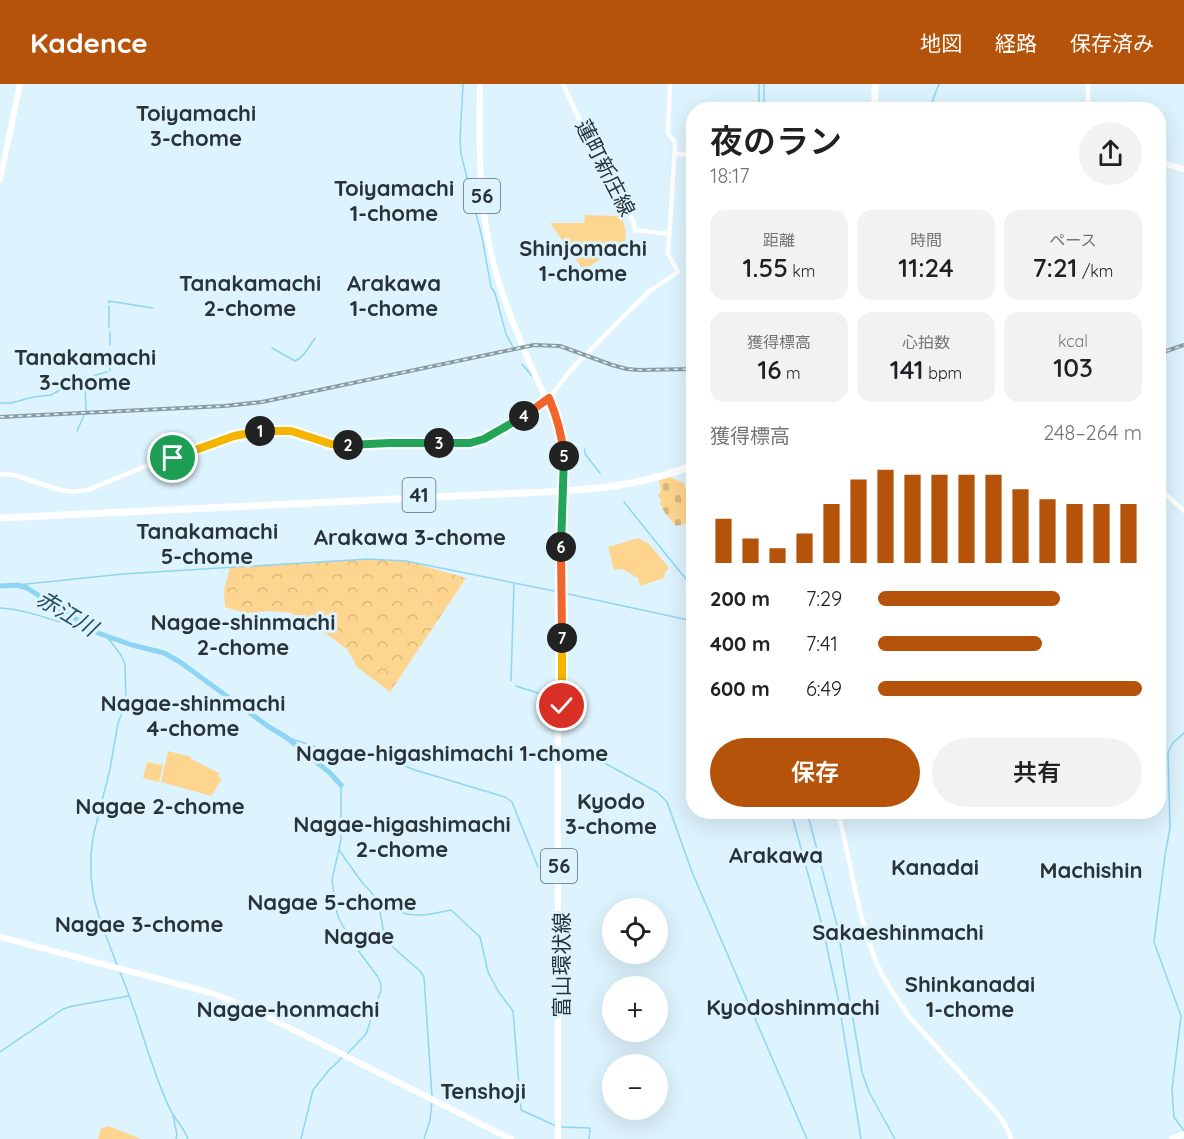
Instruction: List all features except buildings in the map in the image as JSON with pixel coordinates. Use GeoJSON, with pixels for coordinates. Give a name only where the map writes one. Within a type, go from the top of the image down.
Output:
{"type":"FeatureCollection","features":[{"type":"Feature","properties":{"kind":"highway"},"geometry":{"type":"LineString","coordinates":[[875,84],[875,102]]}},
{"type":"Feature","properties":{"kind":"highway","name":"41"},"geometry":{"type":"LineString","coordinates":[[0,518],[562,489],[642,477],[686,465]]}},
{"type":"Feature","properties":{"kind":"main road"},"geometry":{"type":"LineString","coordinates":[[0,180],[20,84]]}},
{"type":"Feature","properties":{"kind":"main road","name":"富山環状線"},"geometry":{"type":"LineString","coordinates":[[481,84],[479,147],[481,188],[494,265],[507,304],[547,399],[555,422],[561,456],[560,1139]]}},
{"type":"Feature","properties":{"kind":"main road","name":"蓮町新庄線"},"geometry":{"type":"LineString","coordinates":[[563,84],[608,181],[633,220],[635,230],[669,234],[675,154],[675,142],[668,133],[670,84]]}},
{"type":"Feature","properties":{"kind":"main road"},"geometry":{"type":"LineString","coordinates":[[1088,84],[1088,102]]}},
{"type":"Feature","properties":{"kind":"main road"},"geometry":{"type":"LineString","coordinates":[[675,154],[686,155]]}},
{"type":"Feature","properties":{"kind":"main road"},"geometry":{"type":"LineString","coordinates":[[1166,164],[1184,169]]}},
{"type":"Feature","properties":{"kind":"main road"},"geometry":{"type":"LineString","coordinates":[[0,474],[14,475],[72,492],[88,490],[147,466],[255,431],[291,431],[341,445],[470,443],[493,435],[556,392],[570,371],[628,312],[650,291],[678,272],[668,254],[669,234]]}},
{"type":"Feature","properties":{"kind":"main road"},"geometry":{"type":"LineString","coordinates":[[1166,494],[1184,511]]}},
{"type":"Feature","properties":{"kind":"main road"},"geometry":{"type":"LineString","coordinates":[[840,819],[863,921],[882,974],[911,1019],[997,1113],[1011,1139]]}},
{"type":"Feature","properties":{"kind":"main road"},"geometry":{"type":"LineString","coordinates":[[0,937],[211,993],[288,1025],[511,1139]]}},
{"type":"Feature","properties":{"kind":"main road"},"geometry":{"type":"LineString","coordinates":[[1172,1139],[1184,1134]]}},
{"type":"Feature","properties":{"kind":"green space"},"geometry":{"type":"Polygon","coordinates":[[[585,215],[620,216],[624,225],[625,242],[617,243],[584,271],[550,223],[584,223],[585,215]]]}},
{"type":"Feature","properties":{"kind":"green space"},"geometry":{"type":"Polygon","coordinates":[[[669,477],[684,483],[686,524],[676,526],[665,513],[658,495],[661,491],[659,480],[669,477]]]}},
{"type":"Feature","properties":{"kind":"green space"},"geometry":{"type":"Polygon","coordinates":[[[638,538],[649,544],[669,568],[664,578],[640,586],[638,578],[622,569],[614,570],[608,547],[638,538]]]}},
{"type":"Feature","properties":{"kind":"green space"},"geometry":{"type":"Polygon","coordinates":[[[368,559],[406,561],[466,578],[390,692],[357,667],[347,649],[315,626],[291,613],[271,611],[245,613],[225,607],[224,591],[230,567],[368,559]]]}},
{"type":"Feature","properties":{"kind":"green space"},"geometry":{"type":"Polygon","coordinates":[[[168,751],[191,757],[219,773],[218,777],[222,779],[211,796],[161,782],[168,751]]]}},
{"type":"Feature","properties":{"kind":"green space"},"geometry":{"type":"Polygon","coordinates":[[[147,762],[163,765],[159,782],[143,778],[147,762]]]}},
{"type":"Feature","properties":{"kind":"green space"},"geometry":{"type":"Polygon","coordinates":[[[108,1126],[141,1139],[98,1139],[101,1129],[108,1126]]]}},
{"type":"Feature","properties":{"kind":"waterway"},"geometry":{"type":"LineString","coordinates":[[463,84],[461,154],[482,237],[491,287],[495,293],[506,334],[513,347]]}},
{"type":"Feature","properties":{"kind":"waterway"},"geometry":{"type":"LineString","coordinates":[[759,84],[759,102]]}},
{"type":"Feature","properties":{"kind":"waterway"},"geometry":{"type":"LineString","coordinates":[[764,84],[764,102]]}},
{"type":"Feature","properties":{"kind":"waterway"},"geometry":{"type":"LineString","coordinates":[[932,102],[939,84]]}},
{"type":"Feature","properties":{"kind":"waterway"},"geometry":{"type":"LineString","coordinates":[[109,303],[109,301],[153,308]]}},
{"type":"Feature","properties":{"kind":"waterway"},"geometry":{"type":"LineString","coordinates":[[109,306],[109,327]]}},
{"type":"Feature","properties":{"kind":"waterway"},"geometry":{"type":"LineString","coordinates":[[110,332],[110,345]]}},
{"type":"Feature","properties":{"kind":"waterway"},"geometry":{"type":"LineString","coordinates":[[272,348],[295,361],[304,354],[315,338]]}},
{"type":"Feature","properties":{"kind":"waterway"},"geometry":{"type":"LineString","coordinates":[[110,353],[110,360]]}},
{"type":"Feature","properties":{"kind":"waterway"},"geometry":{"type":"LineString","coordinates":[[522,364],[533,377]]}},
{"type":"Feature","properties":{"kind":"waterway"},"geometry":{"type":"LineString","coordinates":[[110,365],[110,371]]}},
{"type":"Feature","properties":{"kind":"waterway"},"geometry":{"type":"LineString","coordinates":[[0,403],[51,395],[78,380],[107,372]]}},
{"type":"Feature","properties":{"kind":"waterway"},"geometry":{"type":"LineString","coordinates":[[77,431],[86,411],[85,380]]}},
{"type":"Feature","properties":{"kind":"waterway"},"geometry":{"type":"LineString","coordinates":[[585,449],[585,454],[600,473]]}},
{"type":"Feature","properties":{"kind":"waterway"},"geometry":{"type":"LineString","coordinates":[[624,502],[686,579]]}},
{"type":"Feature","properties":{"kind":"waterway"},"geometry":{"type":"LineString","coordinates":[[17,585],[123,574],[368,559],[406,561],[554,591]]}},
{"type":"Feature","properties":{"kind":"waterway"},"geometry":{"type":"LineString","coordinates":[[511,681],[514,584]]}},
{"type":"Feature","properties":{"kind":"waterway","name":"赤江川"},"geometry":{"type":"LineString","coordinates":[[0,586],[17,585],[27,588],[98,633],[164,653],[180,662],[286,737],[330,773],[341,785]]}},
{"type":"Feature","properties":{"kind":"waterway"},"geometry":{"type":"LineString","coordinates":[[559,592],[686,619]]}},
{"type":"Feature","properties":{"kind":"waterway"},"geometry":{"type":"LineString","coordinates":[[0,608],[23,611],[60,622],[65,612]]}},
{"type":"Feature","properties":{"kind":"waterway"},"geometry":{"type":"LineString","coordinates":[[108,638],[125,664],[126,703],[118,723],[110,769],[93,837],[91,876],[94,899],[101,923],[117,965]]}},
{"type":"Feature","properties":{"kind":"waterway"},"geometry":{"type":"LineString","coordinates":[[516,686],[538,693]]}},
{"type":"Feature","properties":{"kind":"waterway"},"geometry":{"type":"LineString","coordinates":[[548,697],[555,704]]}},
{"type":"Feature","properties":{"kind":"waterway"},"geometry":{"type":"LineString","coordinates":[[1184,733],[1173,743],[1168,752],[1170,828],[1154,942],[1181,1016],[1172,1089],[1174,1117],[1184,1131]]}},
{"type":"Feature","properties":{"kind":"waterway"},"geometry":{"type":"LineString","coordinates":[[286,737],[326,750],[343,760],[369,752],[415,770],[505,797],[512,802],[538,867]]}},
{"type":"Feature","properties":{"kind":"waterway"},"geometry":{"type":"LineString","coordinates":[[592,756],[657,792],[667,802],[692,872],[807,1139]]}},
{"type":"Feature","properties":{"kind":"waterway"},"geometry":{"type":"LineString","coordinates":[[341,785],[341,840],[332,880],[336,909],[354,945],[381,984],[366,1034],[347,1054]]}},
{"type":"Feature","properties":{"kind":"waterway"},"geometry":{"type":"LineString","coordinates":[[793,819],[822,925],[838,998],[861,1139]]}},
{"type":"Feature","properties":{"kind":"waterway"},"geometry":{"type":"LineString","coordinates":[[809,819],[837,925],[862,1072],[869,1092],[895,1139]]}},
{"type":"Feature","properties":{"kind":"waterway"},"geometry":{"type":"LineString","coordinates":[[339,850],[378,900],[403,913],[415,915],[451,910],[480,937],[488,972],[498,991],[513,1011],[521,1110],[556,1126]]}},
{"type":"Feature","properties":{"kind":"waterway"},"geometry":{"type":"LineString","coordinates":[[378,901],[385,939],[424,977],[432,1097]]}},
{"type":"Feature","properties":{"kind":"waterway"},"geometry":{"type":"LineString","coordinates":[[120,972],[162,1091],[188,1139]]}},
{"type":"Feature","properties":{"kind":"waterway"},"geometry":{"type":"LineString","coordinates":[[0,1052],[63,1009],[129,996]]}},
{"type":"Feature","properties":{"kind":"waterway"},"geometry":{"type":"LineString","coordinates":[[301,1139],[313,1090],[343,1057]]}},
{"type":"Feature","properties":{"kind":"waterway"},"geometry":{"type":"LineString","coordinates":[[424,1139],[430,1120],[432,1102]]}},
{"type":"Feature","properties":{"kind":"waterway"},"geometry":{"type":"LineString","coordinates":[[173,1115],[176,1139]]}},
{"type":"Feature","properties":{"kind":"waterway"},"geometry":{"type":"LineString","coordinates":[[561,1127],[590,1128],[589,1139]]}},
{"type":"Feature","properties":{"kind":"railway"},"geometry":{"type":"LineString","coordinates":[[0,417],[224,406],[262,402],[534,345],[560,346],[627,369],[686,369]]}},
{"type":"Feature","properties":{"kind":"railway"},"geometry":{"type":"LineString","coordinates":[[1166,351],[1184,345]]}},
{"type":"Feature","properties":{"kind":"district","name":"Toiyamachi 3-chome"},"geometry":{"type":"Point","coordinates":[196,126]}},
{"type":"Feature","properties":{"kind":"district","name":"Toiyamachi 1-chome"},"geometry":{"type":"Point","coordinates":[394,200]}},
{"type":"Feature","properties":{"kind":"district","name":"Shinjomachi 1-chome"},"geometry":{"type":"Point","coordinates":[583,260]}},
{"type":"Feature","properties":{"kind":"district","name":"Tanakamachi 2-chome"},"geometry":{"type":"Point","coordinates":[250,296]}},
{"type":"Feature","properties":{"kind":"district","name":"Arakawa 1-chome"},"geometry":{"type":"Point","coordinates":[394,296]}},
{"type":"Feature","properties":{"kind":"district","name":"Tanakamachi 3-chome"},"geometry":{"type":"Point","coordinates":[85,370]}},
{"type":"Feature","properties":{"kind":"district","name":"Arakawa 3-chome"},"geometry":{"type":"Point","coordinates":[410,537]}},
{"type":"Feature","properties":{"kind":"district","name":"Tanakamachi 5-chome"},"geometry":{"type":"Point","coordinates":[207,544]}},
{"type":"Feature","properties":{"kind":"district","name":"Nagae-shinmachi 2-chome"},"geometry":{"type":"Point","coordinates":[243,634]}},
{"type":"Feature","properties":{"kind":"district","name":"Nagae-shinmachi 4-chome"},"geometry":{"type":"Point","coordinates":[193,716]}},
{"type":"Feature","properties":{"kind":"district","name":"Nagae-higashimachi 1-chome"},"geometry":{"type":"Point","coordinates":[452,753]}},
{"type":"Feature","properties":{"kind":"district","name":"Nagae 2-chome"},"geometry":{"type":"Point","coordinates":[160,806]}},
{"type":"Feature","properties":{"kind":"district","name":"Kyodo 3-chome"},"geometry":{"type":"Point","coordinates":[611,814]}},
{"type":"Feature","properties":{"kind":"district","name":"Nagae-higashimachi 2-chome"},"geometry":{"type":"Point","coordinates":[402,836]}},
{"type":"Feature","properties":{"kind":"district","name":"Arakawa"},"geometry":{"type":"Point","coordinates":[776,855]}},
{"type":"Feature","properties":{"kind":"district","name":"Kanadai"},"geometry":{"type":"Point","coordinates":[935,867]}},
{"type":"Feature","properties":{"kind":"district","name":"Machishin"},"geometry":{"type":"Point","coordinates":[1091,870]}},
{"type":"Feature","properties":{"kind":"district","name":"Nagae 5-chome"},"geometry":{"type":"Point","coordinates":[332,902]}},
{"type":"Feature","properties":{"kind":"district","name":"Nagae 3-chome"},"geometry":{"type":"Point","coordinates":[139,924]}},
{"type":"Feature","properties":{"kind":"district","name":"Sakaeshinmachi"},"geometry":{"type":"Point","coordinates":[898,932]}},
{"type":"Feature","properties":{"kind":"district","name":"Nagae"},"geometry":{"type":"Point","coordinates":[359,936]}},
{"type":"Feature","properties":{"kind":"district","name":"Shinkanadai 1-chome"},"geometry":{"type":"Point","coordinates":[970,996]}},
{"type":"Feature","properties":{"kind":"district","name":"Kyodoshinmachi"},"geometry":{"type":"Point","coordinates":[793,1007]}},
{"type":"Feature","properties":{"kind":"district","name":"Nagae-honmachi"},"geometry":{"type":"Point","coordinates":[288,1009]}},
{"type":"Feature","properties":{"kind":"district","name":"Tenshoji"},"geometry":{"type":"Point","coordinates":[483,1091]}},
{"type":"Feature","properties":{"kind":"route"},"geometry":{"type":"LineString","coordinates":[[173,458],[244,433],[266,430],[291,431],[331,444],[350,446],[390,443],[470,443],[493,435],[549,398],[558,420],[564,456],[561,548],[562,706]]}}]}
